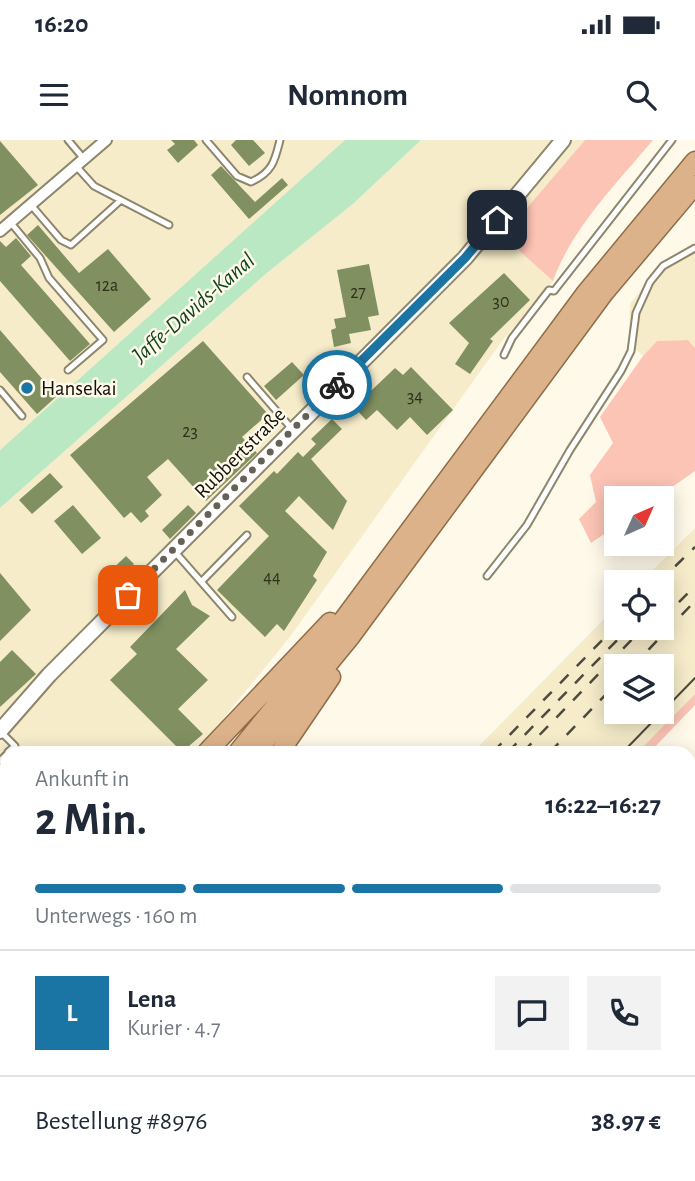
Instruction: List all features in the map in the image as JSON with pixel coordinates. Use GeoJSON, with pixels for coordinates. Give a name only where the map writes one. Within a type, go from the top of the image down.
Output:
{"type":"FeatureCollection","features":[{"type":"Feature","properties":{"kind":"highway"},"geometry":{"type":"LineString","coordinates":[[243,746],[357,600],[585,294],[695,161]]}},
{"type":"Feature","properties":{"kind":"highway"},"geometry":{"type":"LineString","coordinates":[[261,746],[351,636],[604,293],[695,185]]}},
{"type":"Feature","properties":{"kind":"highway"},"geometry":{"type":"LineString","coordinates":[[213,746],[319,634],[357,600]]}},
{"type":"Feature","properties":{"kind":"highway"},"geometry":{"type":"LineString","coordinates":[[285,746],[329,681],[351,636]]}},
{"type":"Feature","properties":{"kind":"street"},"geometry":{"type":"LineString","coordinates":[[0,232],[106,140]]}},
{"type":"Feature","properties":{"kind":"street","name":"Rubbertstraße"},"geometry":{"type":"LineString","coordinates":[[0,731],[49,675],[465,258],[564,140]]}},
{"type":"Feature","properties":{"kind":"lane"},"geometry":{"type":"LineString","coordinates":[[68,140],[94,186],[169,225]]}},
{"type":"Feature","properties":{"kind":"lane"},"geometry":{"type":"LineString","coordinates":[[206,140],[237,176],[251,182],[259,178],[277,160],[280,140]]}},
{"type":"Feature","properties":{"kind":"lane"},"geometry":{"type":"LineString","coordinates":[[503,355],[512,338],[549,290],[554,292],[672,140]]}},
{"type":"Feature","properties":{"kind":"lane"},"geometry":{"type":"LineString","coordinates":[[31,205],[61,240],[71,245],[121,200]]}},
{"type":"Feature","properties":{"kind":"lane"},"geometry":{"type":"LineString","coordinates":[[10,223],[40,258],[49,278],[103,340],[68,370]]}},
{"type":"Feature","properties":{"kind":"lane"},"geometry":{"type":"LineString","coordinates":[[487,576],[527,526],[570,450],[621,371],[631,351],[636,313],[650,282],[672,260],[695,248]]}},
{"type":"Feature","properties":{"kind":"lane"},"geometry":{"type":"LineString","coordinates":[[247,377],[293,430]]}},
{"type":"Feature","properties":{"kind":"lane"},"geometry":{"type":"LineString","coordinates":[[0,390],[22,416]]}},
{"type":"Feature","properties":{"kind":"lane"},"geometry":{"type":"LineString","coordinates":[[202,581],[247,536]]}},
{"type":"Feature","properties":{"kind":"lane"},"geometry":{"type":"LineString","coordinates":[[173,550],[202,581],[211,597],[232,617]]}},
{"type":"Feature","properties":{"kind":"lane"},"geometry":{"type":"LineString","coordinates":[[0,731],[15,746]]}},
{"type":"Feature","properties":{"kind":"shaded area"},"geometry":{"type":"Polygon","coordinates":[[[0,140],[345,140],[0,450],[0,140]]]}},
{"type":"Feature","properties":{"kind":"shaded area"},"geometry":{"type":"Polygon","coordinates":[[[421,140],[585,140],[504,236],[553,281],[502,341],[289,638],[201,746],[0,746],[0,508],[268,272],[354,203],[421,140]]]}},
{"type":"Feature","properties":{"kind":"shaded area"},"geometry":{"type":"Polygon","coordinates":[[[585,140],[653,140],[583,224],[561,261],[553,281],[503,236],[585,140]]]}},
{"type":"Feature","properties":{"kind":"shaded area"},"geometry":{"type":"Polygon","coordinates":[[[695,246],[695,348],[688,340],[657,341],[643,356],[635,349],[629,335],[630,304],[660,265],[671,256],[695,246]]]}},
{"type":"Feature","properties":{"kind":"shaded area"},"geometry":{"type":"Polygon","coordinates":[[[688,340],[695,348],[695,471],[674,486],[604,486],[604,534],[591,543],[579,519],[596,502],[590,475],[613,443],[600,417],[643,356],[657,341],[688,340]]]}},
{"type":"Feature","properties":{"kind":"shaded area"},"geometry":{"type":"Polygon","coordinates":[[[695,528],[695,694],[674,715],[674,654],[604,654],[604,724],[666,724],[644,746],[479,746],[604,619],[604,640],[674,640],[674,570],[653,570],[667,556],[674,556],[674,549],[695,528]]]}},
{"type":"Feature","properties":{"kind":"shaded area"},"geometry":{"type":"Polygon","coordinates":[[[695,694],[695,705],[656,746],[644,746],[666,724],[674,724],[674,715],[695,694]]]}},
{"type":"Feature","properties":{"kind":"water","name":"Jaffe-Davids-Kanal"},"geometry":{"type":"Polygon","coordinates":[[[345,140],[421,140],[354,203],[268,272],[0,508],[0,450],[345,140]]]}},
{"type":"Feature","properties":{"kind":"building"},"geometry":{"type":"Polygon","coordinates":[[[171,140],[194,140],[198,145],[178,163],[167,150],[175,144],[171,140]]]}},
{"type":"Feature","properties":{"kind":"building"},"geometry":{"type":"Polygon","coordinates":[[[236,140],[253,140],[265,153],[249,166],[231,145],[236,140]]]}},
{"type":"Feature","properties":{"kind":"building"},"geometry":{"type":"Polygon","coordinates":[[[0,141],[38,185],[0,215],[0,141]]]}},
{"type":"Feature","properties":{"kind":"building"},"geometry":{"type":"Polygon","coordinates":[[[221,166],[255,202],[282,178],[288,185],[249,219],[211,175],[221,166]]]}},
{"type":"Feature","properties":{"kind":"building"},"geometry":{"type":"Polygon","coordinates":[[[38,225],[79,273],[108,249],[151,299],[114,332],[27,235],[38,225]]]}},
{"type":"Feature","properties":{"kind":"building"},"geometry":{"type":"Polygon","coordinates":[[[16,238],[31,256],[21,265],[90,344],[70,361],[0,281],[0,241],[6,247],[16,238]]]}},
{"type":"Feature","properties":{"kind":"building"},"geometry":{"type":"Polygon","coordinates":[[[369,264],[379,315],[368,317],[371,330],[349,334],[351,343],[334,347],[331,330],[336,328],[334,319],[346,317],[337,270],[369,264]]]}},
{"type":"Feature","properties":{"kind":"building"},"geometry":{"type":"Polygon","coordinates":[[[504,273],[530,300],[490,339],[493,341],[470,374],[455,364],[469,343],[449,323],[504,273]]]}},
{"type":"Feature","properties":{"kind":"building"},"geometry":{"type":"Polygon","coordinates":[[[0,330],[57,396],[37,414],[0,372],[0,330]]]}},
{"type":"Feature","properties":{"kind":"building"},"geometry":{"type":"Polygon","coordinates":[[[203,341],[268,414],[242,437],[257,453],[206,501],[168,459],[147,477],[162,495],[145,511],[149,516],[141,523],[131,512],[124,518],[70,455],[203,341]]]}},
{"type":"Feature","properties":{"kind":"building"},"geometry":{"type":"Polygon","coordinates":[[[292,362],[304,375],[276,400],[264,386],[292,362]]]}},
{"type":"Feature","properties":{"kind":"building"},"geometry":{"type":"Polygon","coordinates":[[[411,367],[453,410],[427,435],[410,417],[397,430],[377,410],[366,420],[354,407],[395,368],[403,375],[411,367]]]}},
{"type":"Feature","properties":{"kind":"building"},"geometry":{"type":"Polygon","coordinates":[[[332,419],[342,429],[311,459],[347,501],[333,530],[299,496],[285,511],[327,552],[313,576],[317,580],[284,631],[277,624],[265,637],[217,590],[269,536],[239,506],[274,471],[277,474],[298,452],[303,457],[316,444],[311,439],[332,419]]]}},
{"type":"Feature","properties":{"kind":"building"},"geometry":{"type":"Polygon","coordinates":[[[50,473],[63,487],[32,514],[19,500],[50,473]]]}},
{"type":"Feature","properties":{"kind":"building"},"geometry":{"type":"Polygon","coordinates":[[[73,505],[101,538],[82,554],[54,521],[73,505]]]}},
{"type":"Feature","properties":{"kind":"building"},"geometry":{"type":"Polygon","coordinates":[[[188,505],[196,513],[170,539],[162,530],[188,505]]]}},
{"type":"Feature","properties":{"kind":"building"},"geometry":{"type":"Polygon","coordinates":[[[126,556],[134,564],[130,568],[136,574],[119,590],[105,576],[126,556]]]}},
{"type":"Feature","properties":{"kind":"building"},"geometry":{"type":"Polygon","coordinates":[[[0,573],[31,610],[0,641],[0,573]]]}},
{"type":"Feature","properties":{"kind":"building"},"geometry":{"type":"Polygon","coordinates":[[[185,590],[192,605],[210,616],[176,649],[208,680],[178,709],[203,734],[189,746],[176,746],[110,680],[137,654],[130,647],[185,590]]]}},
{"type":"Feature","properties":{"kind":"building"},"geometry":{"type":"Polygon","coordinates":[[[12,650],[36,674],[0,707],[0,662],[12,650]]]}},
{"type":"Feature","properties":{"kind":"tram line"},"geometry":{"type":"LineString","coordinates":[[629,746],[695,678]]}},
{"type":"Feature","properties":{"kind":"railway"},"geometry":{"type":"LineString","coordinates":[[671,570],[695,547]]}},
{"type":"Feature","properties":{"kind":"railway"},"geometry":{"type":"LineString","coordinates":[[674,607],[695,586]]}},
{"type":"Feature","properties":{"kind":"railway"},"geometry":{"type":"LineString","coordinates":[[644,654],[695,601]]}},
{"type":"Feature","properties":{"kind":"railway"},"geometry":{"type":"LineString","coordinates":[[499,746],[604,638]]}},
{"type":"Feature","properties":{"kind":"railway"},"geometry":{"type":"LineString","coordinates":[[514,746],[617,640]]}},
{"type":"Feature","properties":{"kind":"railway"},"geometry":{"type":"LineString","coordinates":[[529,746],[631,640]]}},
{"type":"Feature","properties":{"kind":"railway"},"geometry":{"type":"LineString","coordinates":[[556,746],[604,696]]}},
{"type":"Feature","properties":{"kind":"way so far"},"geometry":{"type":"LineString","coordinates":[[128,595],[337,385]]}},
{"type":"Feature","properties":{"kind":"place","name":"Hansekai"},"geometry":{"type":"Point","coordinates":[27,388]}},
{"type":"Feature","properties":{"kind":"route"},"geometry":{"type":"LineString","coordinates":[[337,385],[465,258],[497,220]]}}]}
